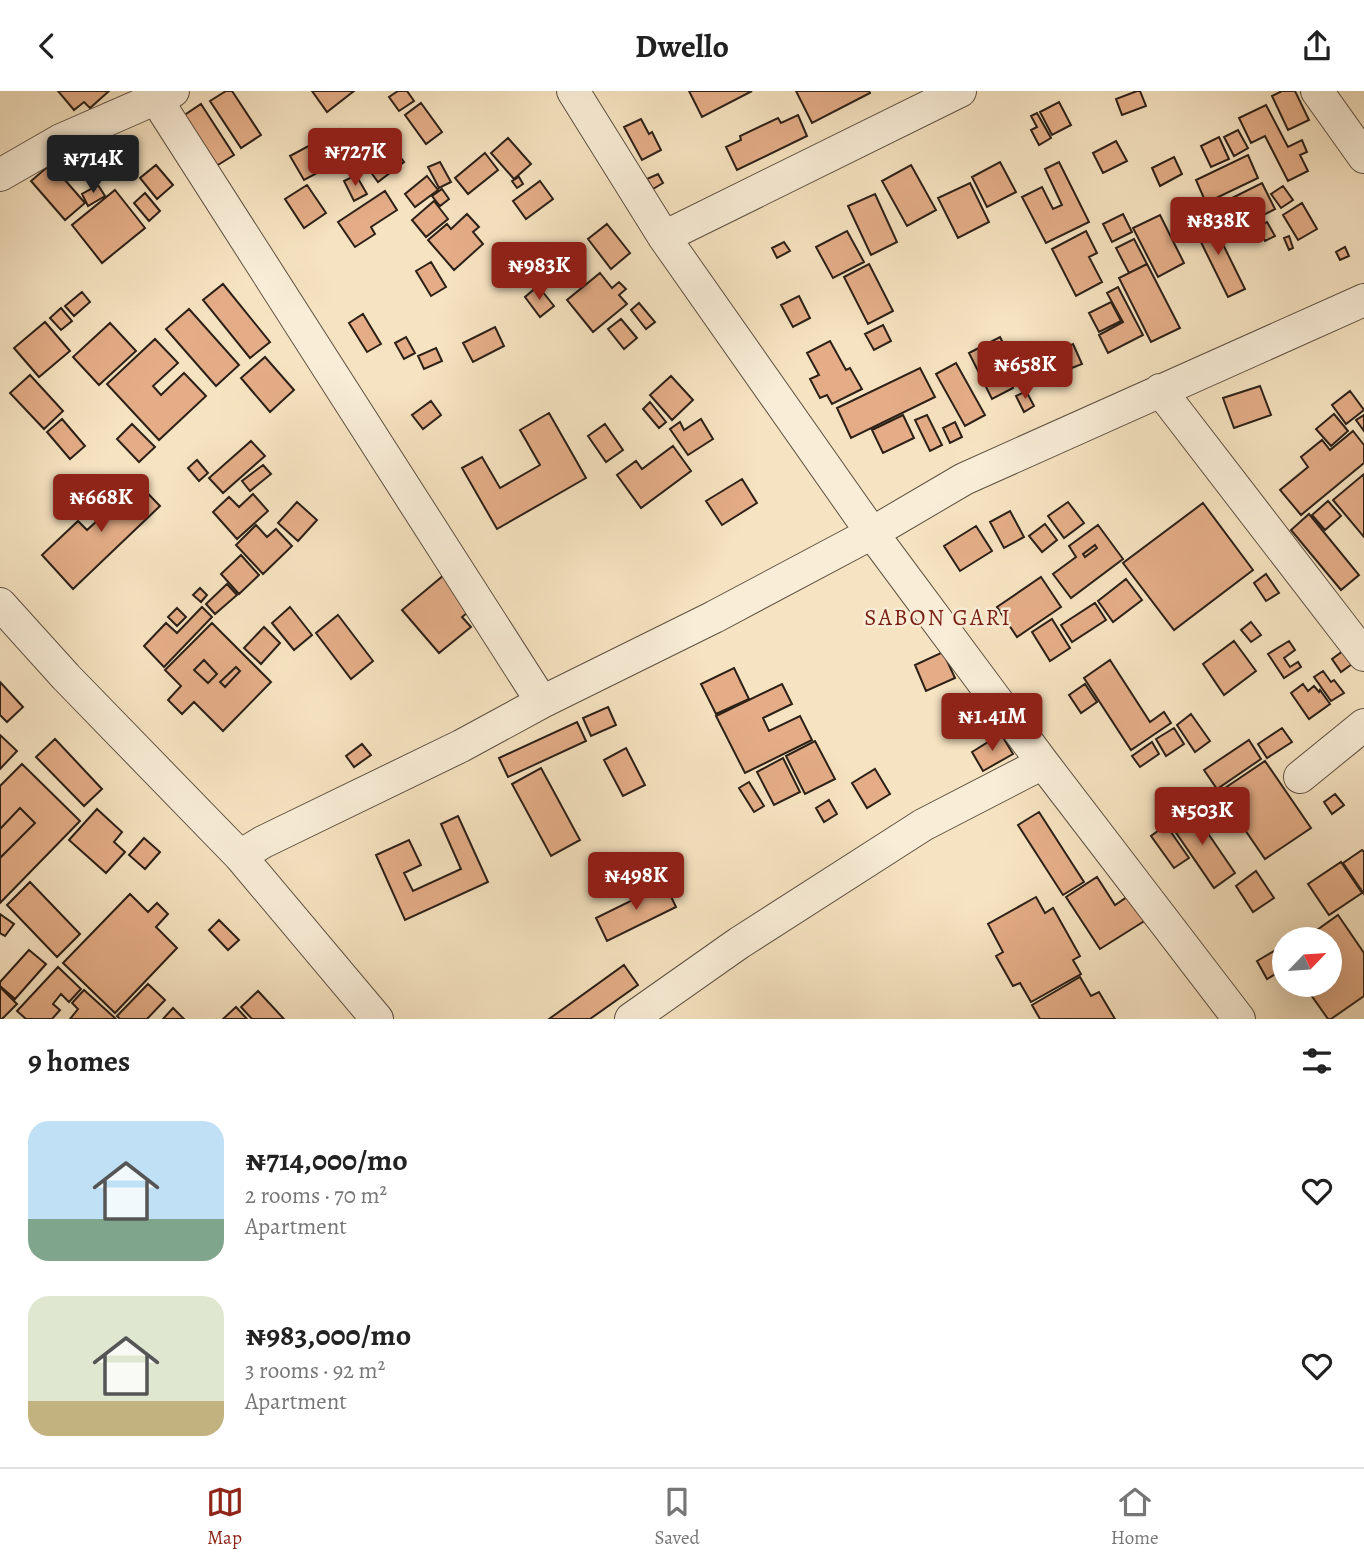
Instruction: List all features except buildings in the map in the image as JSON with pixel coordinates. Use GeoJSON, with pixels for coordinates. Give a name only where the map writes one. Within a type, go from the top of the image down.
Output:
{"type":"FeatureCollection","features":[{"type":"Feature","properties":{"kind":"street"},"geometry":{"type":"LineString","coordinates":[[573,91],[664,237],[872,533],[1043,763],[1239,1019]]}},
{"type":"Feature","properties":{"kind":"street"},"geometry":{"type":"LineString","coordinates":[[664,237],[960,91]]}},
{"type":"Feature","properties":{"kind":"street"},"geometry":{"type":"LineString","coordinates":[[1317,91],[1364,157]]}},
{"type":"Feature","properties":{"kind":"street"},"geometry":{"type":"LineString","coordinates":[[0,175],[61,140],[160,93],[542,702]]}},
{"type":"Feature","properties":{"kind":"street"},"geometry":{"type":"LineString","coordinates":[[240,856],[263,842],[461,746],[542,702],[714,617],[872,533],[964,479],[1364,300]]}},
{"type":"Feature","properties":{"kind":"street"},"geometry":{"type":"LineString","coordinates":[[1160,390],[1364,655]]}},
{"type":"Feature","properties":{"kind":"street"},"geometry":{"type":"LineString","coordinates":[[0,604],[66,677],[240,856],[377,1019]]}},
{"type":"Feature","properties":{"kind":"street"},"geometry":{"type":"LineString","coordinates":[[1300,777],[1364,725]]}},
{"type":"Feature","properties":{"kind":"street"},"geometry":{"type":"LineString","coordinates":[[631,1019],[739,943],[923,825],[1043,763]]}},
{"type":"Feature","properties":{"kind":"district","name":"SABON GARI"},"geometry":{"type":"Point","coordinates":[938,617]}}]}
